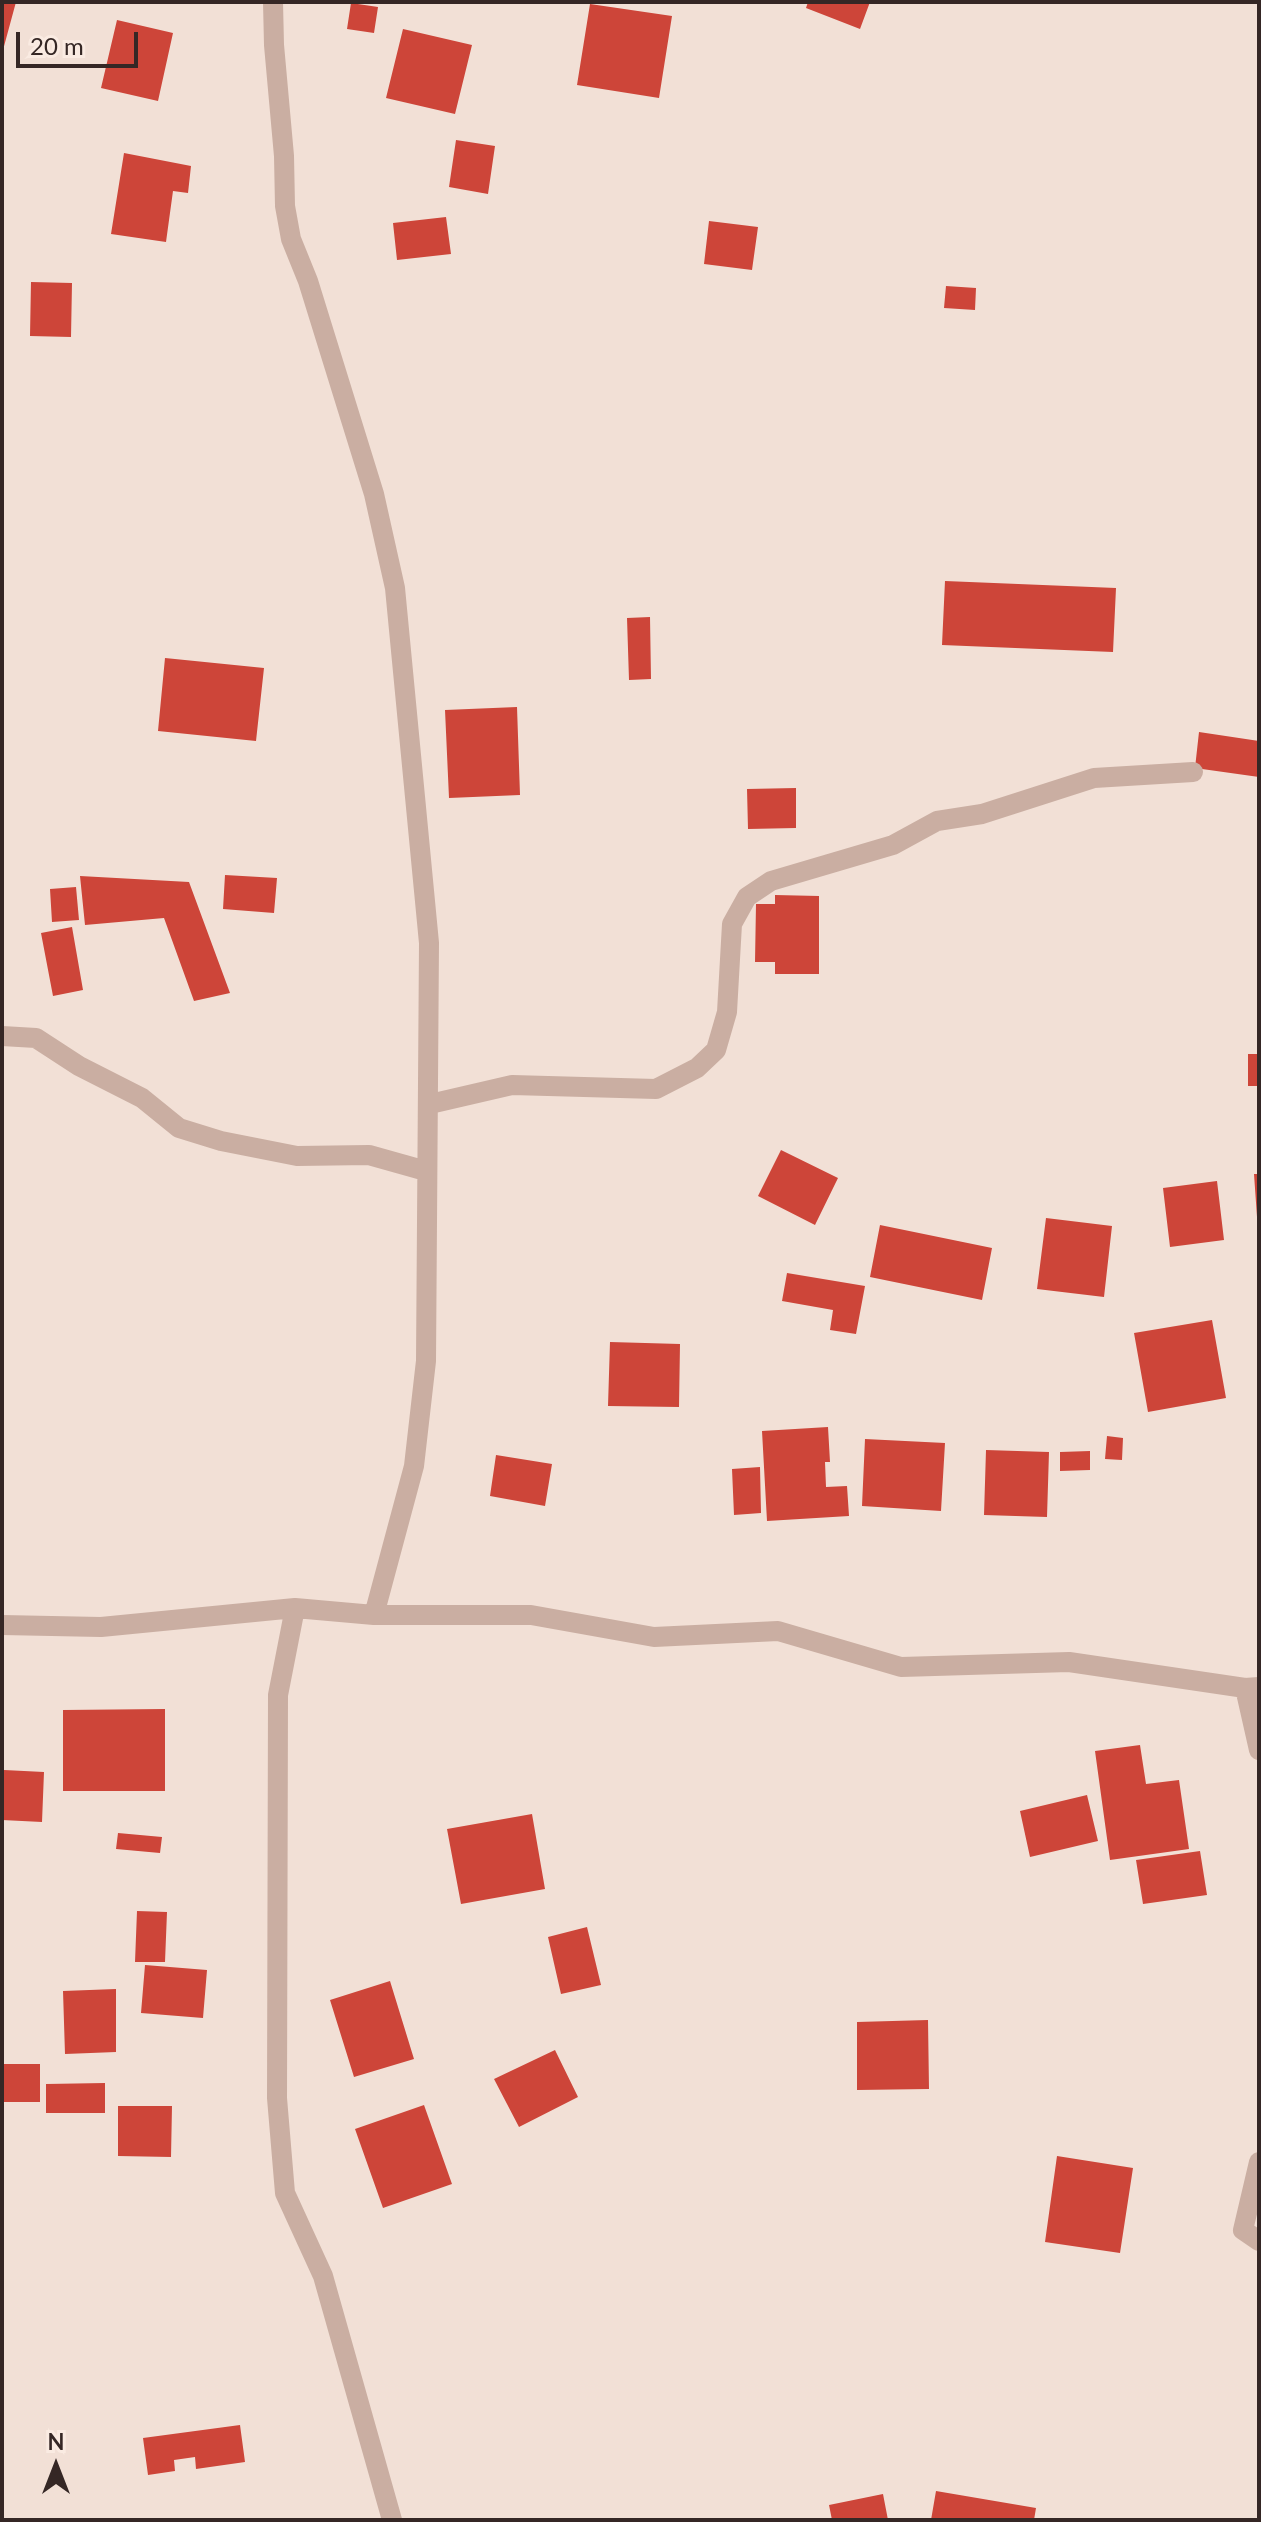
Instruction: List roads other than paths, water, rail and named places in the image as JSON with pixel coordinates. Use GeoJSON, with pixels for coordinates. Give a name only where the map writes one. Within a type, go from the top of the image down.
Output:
{"type":"FeatureCollection","features":[{"type":"Feature","properties":{"kind":"street"},"geometry":{"type":"LineString","coordinates":[[273,2],[291,239],[308,281],[374,494],[395,588],[429,943],[426,1361],[414,1466],[374,1615]]}},
{"type":"Feature","properties":{"kind":"street"},"geometry":{"type":"LineString","coordinates":[[430,1104],[512,1085],[656,1089],[697,1068],[716,1050],[727,1012],[732,924],[747,897],[771,881],[893,845],[937,821],[982,814],[1094,778],[1193,772]]}},
{"type":"Feature","properties":{"kind":"street"},"geometry":{"type":"LineString","coordinates":[[2,1036],[36,1038],[79,1066],[142,1098],[179,1128],[221,1141],[297,1156],[369,1155],[426,1171]]}},
{"type":"Feature","properties":{"kind":"street"},"geometry":{"type":"LineString","coordinates":[[295,1608],[278,1695],[277,2098],[285,2193],[323,2276],[392,2520]]}},
{"type":"Feature","properties":{"kind":"street"},"geometry":{"type":"LineString","coordinates":[[2,1625],[101,1627],[295,1608],[374,1615],[531,1615],[654,1637],[778,1631],[901,1667],[1069,1662],[1252,1688],[1259,1750]]}},
{"type":"Feature","properties":{"kind":"street"},"geometry":{"type":"LineString","coordinates":[[1259,2162],[1243,2230],[1259,2241]]}}]}
